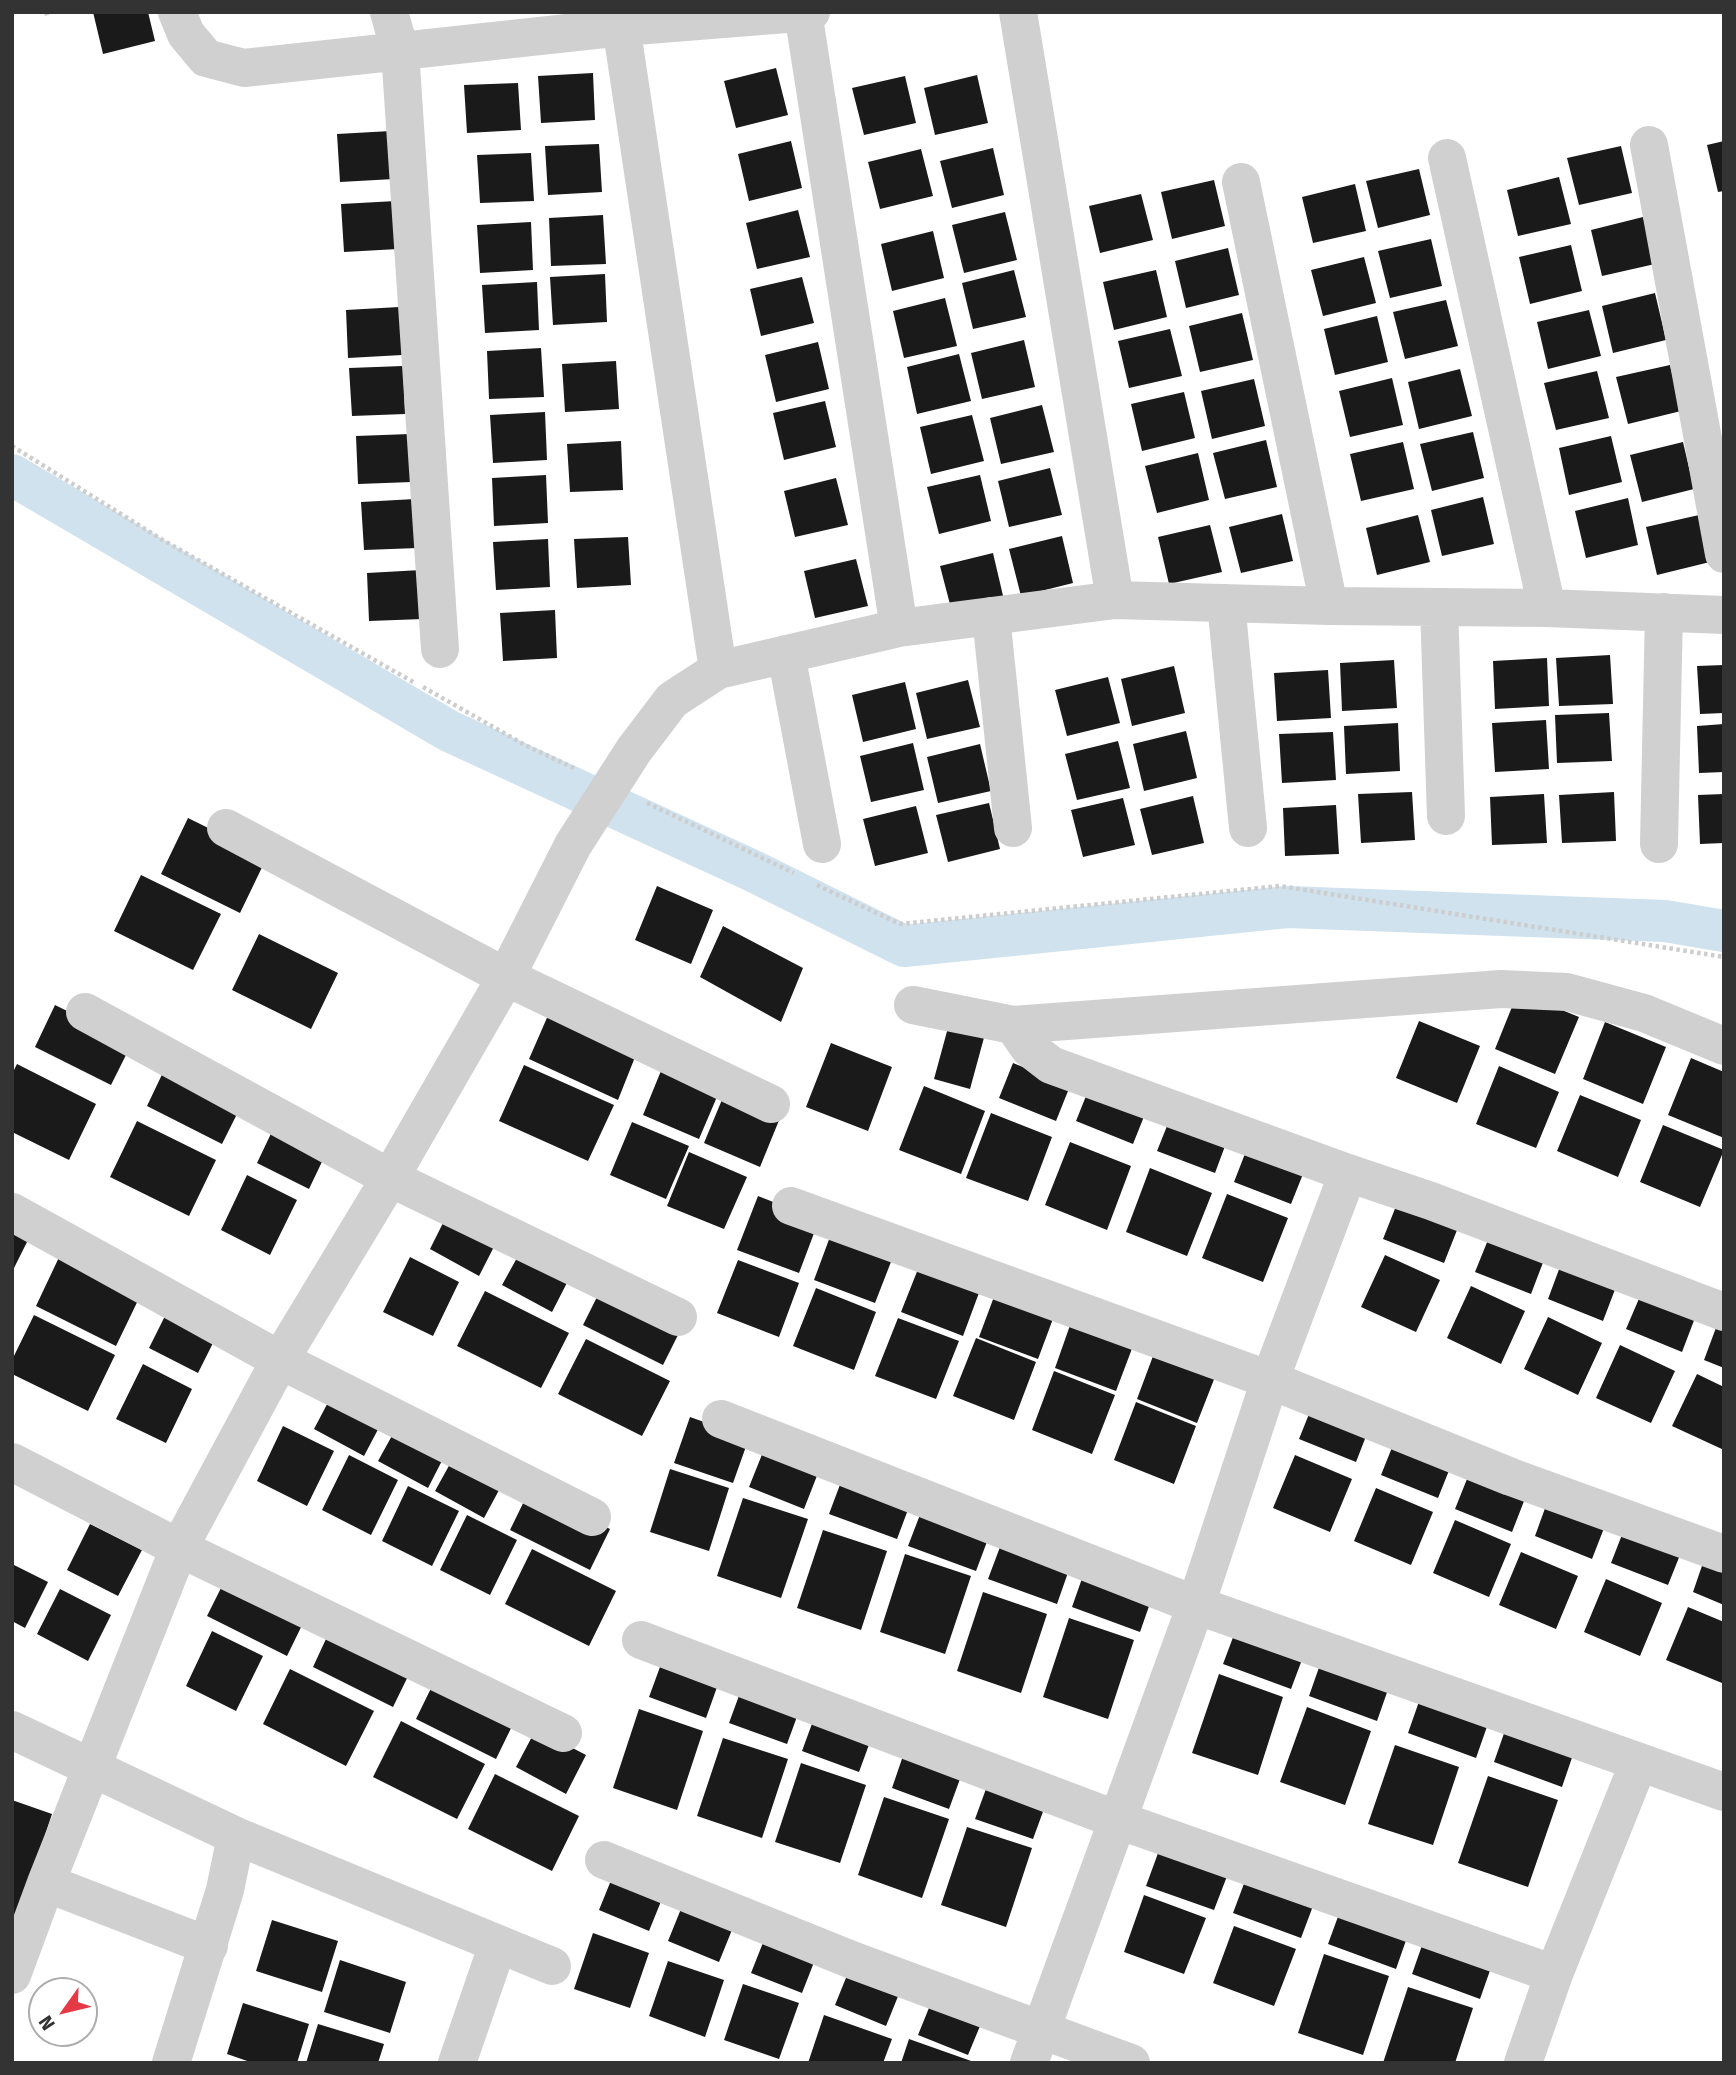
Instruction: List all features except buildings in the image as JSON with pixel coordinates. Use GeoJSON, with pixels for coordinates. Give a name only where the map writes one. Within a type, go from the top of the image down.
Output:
{"type":"FeatureCollection","features":[{"type":"Feature","properties":{"kind":"street"},"geometry":{"type":"LineString","coordinates":[[177,12],[186,34],[206,58],[244,68],[400,51],[621,20],[811,12]]}},
{"type":"Feature","properties":{"kind":"street"},"geometry":{"type":"LineString","coordinates":[[389,12],[400,51],[440,649]]}},
{"type":"Feature","properties":{"kind":"street"},"geometry":{"type":"LineString","coordinates":[[1018,12],[1115,600]]}},
{"type":"Feature","properties":{"kind":"street"},"geometry":{"type":"LineString","coordinates":[[803,13],[899,628]]}},
{"type":"Feature","properties":{"kind":"street"},"geometry":{"type":"LineString","coordinates":[[621,20],[718,670]]}},
{"type":"Feature","properties":{"kind":"street"},"geometry":{"type":"LineString","coordinates":[[1648,145],[1724,554]]}},
{"type":"Feature","properties":{"kind":"street"},"geometry":{"type":"LineString","coordinates":[[1447,158],[1547,608]]}},
{"type":"Feature","properties":{"kind":"street"},"geometry":{"type":"LineString","coordinates":[[1241,182],[1329,606]]}},
{"type":"Feature","properties":{"kind":"street"},"geometry":{"type":"LineString","coordinates":[[12,1975],[179,1548],[281,1360],[506,977],[573,845],[634,750],[672,700],[718,670],[899,628],[1115,600],[1547,608],[1724,615]]}},
{"type":"Feature","properties":{"kind":"street"},"geometry":{"type":"LineString","coordinates":[[1226,603],[1248,828]]}},
{"type":"Feature","properties":{"kind":"street"},"geometry":{"type":"LineString","coordinates":[[1439,607],[1446,816]]}},
{"type":"Feature","properties":{"kind":"street"},"geometry":{"type":"LineString","coordinates":[[1659,844],[1664,612]]}},
{"type":"Feature","properties":{"kind":"street"},"geometry":{"type":"LineString","coordinates":[[991,616],[1013,828]]}},
{"type":"Feature","properties":{"kind":"street"},"geometry":{"type":"LineString","coordinates":[[786,654],[822,844]]}},
{"type":"Feature","properties":{"kind":"street"},"geometry":{"type":"LineString","coordinates":[[226,828],[506,977],[771,1104]]}},
{"type":"Feature","properties":{"kind":"street"},"geometry":{"type":"LineString","coordinates":[[913,1005],[1013,1025],[1501,989],[1567,992],[1644,1013],[1724,1046]]}},
{"type":"Feature","properties":{"kind":"street"},"geometry":{"type":"LineString","coordinates":[[85,1012],[390,1178],[678,1317]]}},
{"type":"Feature","properties":{"kind":"street"},"geometry":{"type":"LineString","coordinates":[[1013,1025],[1029,1048],[1051,1065],[1444,1205],[1724,1312]]}},
{"type":"Feature","properties":{"kind":"street"},"geometry":{"type":"LineString","coordinates":[[1035,2047],[1196,1605],[1270,1380],[1349,1173]]}},
{"type":"Feature","properties":{"kind":"street"},"geometry":{"type":"LineString","coordinates":[[791,1206],[1270,1380],[1511,1477],[1724,1554]]}},
{"type":"Feature","properties":{"kind":"street"},"geometry":{"type":"LineString","coordinates":[[12,1212],[281,1360],[592,1517]]}},
{"type":"Feature","properties":{"kind":"street"},"geometry":{"type":"LineString","coordinates":[[721,1419],[1196,1605],[1724,1791]]}},
{"type":"Feature","properties":{"kind":"street"},"geometry":{"type":"LineString","coordinates":[[12,1462],[179,1548],[563,1733]]}},
{"type":"Feature","properties":{"kind":"street"},"geometry":{"type":"LineString","coordinates":[[641,1640],[1118,1820],[1554,1974]]}},
{"type":"Feature","properties":{"kind":"street"},"geometry":{"type":"LineString","coordinates":[[12,1730],[236,1836],[552,1966]]}},
{"type":"Feature","properties":{"kind":"street"},"geometry":{"type":"LineString","coordinates":[[1523,2063],[1554,1974],[1639,1762]]}},
{"type":"Feature","properties":{"kind":"street"},"geometry":{"type":"LineString","coordinates":[[171,2063],[225,1890],[236,1836]]}},
{"type":"Feature","properties":{"kind":"street"},"geometry":{"type":"LineString","coordinates":[[604,1860],[852,1960],[1035,2047],[1131,2063]]}},
{"type":"Feature","properties":{"kind":"street"},"geometry":{"type":"LineString","coordinates":[[46,1883],[209,1945]]}},
{"type":"Feature","properties":{"kind":"street"},"geometry":{"type":"LineString","coordinates":[[457,2063],[498,1944]]}},
{"type":"Feature","properties":{"kind":"waterway"},"geometry":{"type":"LineString","coordinates":[[12,475],[449,731],[753,871],[904,946],[1287,907],[1665,921],[1724,931]]}}]}
